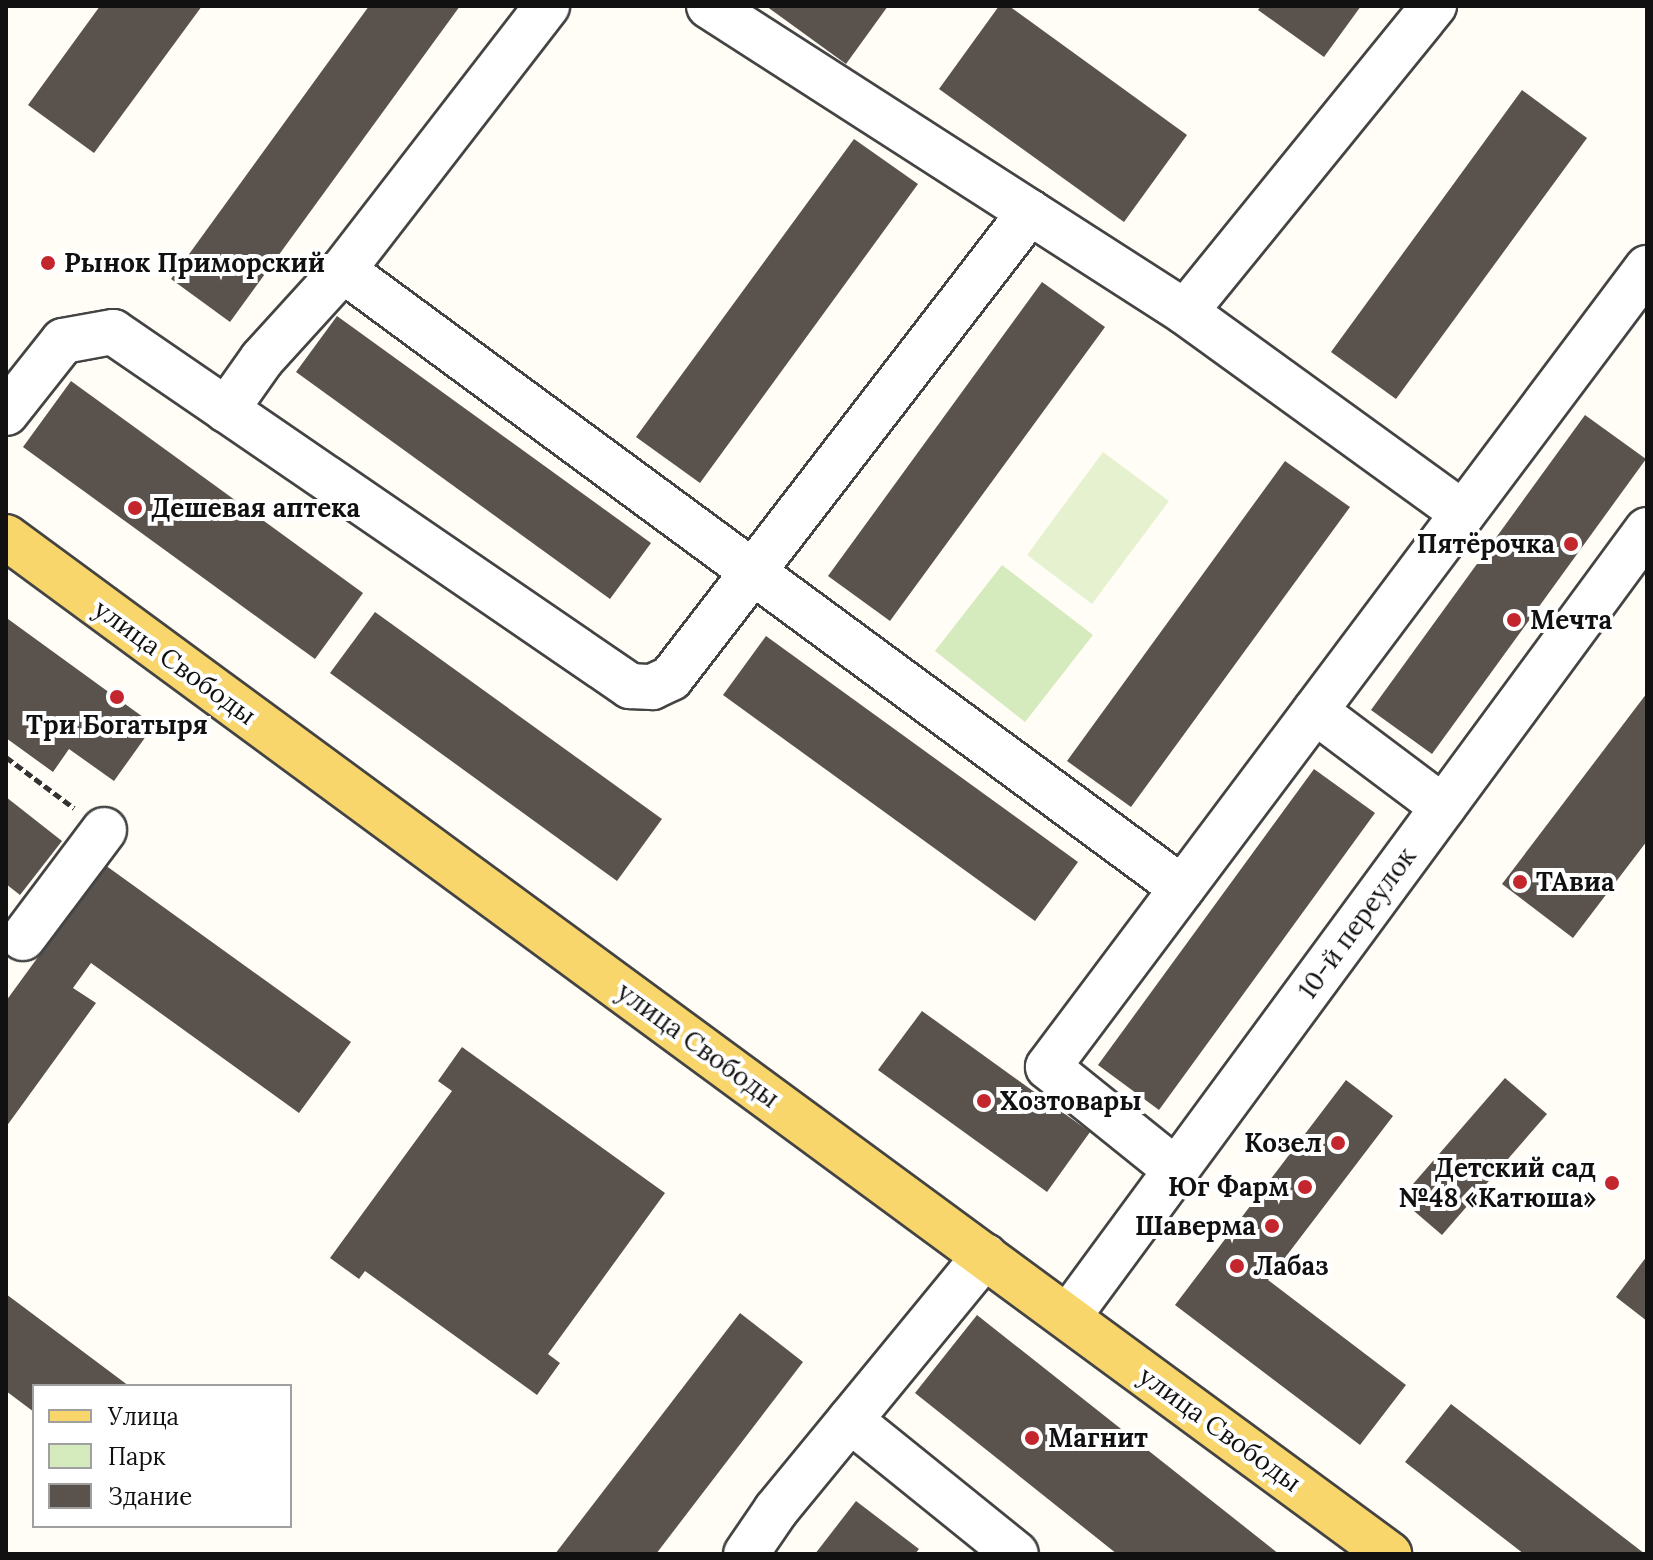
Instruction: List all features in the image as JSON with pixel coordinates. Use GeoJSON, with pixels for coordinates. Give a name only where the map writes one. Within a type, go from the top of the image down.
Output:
{"type":"FeatureCollection","features":[{"type":"Feature","properties":{"kind":"main road","name":"улица Свободы"},"geometry":{"type":"LineString","coordinates":[[8,542],[1389,1554]]}},
{"type":"Feature","properties":{"kind":"street"},"geometry":{"type":"LineString","coordinates":[[226,410],[262,359],[343,270],[547,6]]}},
{"type":"Feature","properties":{"kind":"street"},"geometry":{"type":"LineString","coordinates":[[709,6],[1185,312],[1463,513]]}},
{"type":"Feature","properties":{"kind":"street"},"geometry":{"type":"LineString","coordinates":[[1185,312],[1434,6]]}},
{"type":"Feature","properties":{"kind":"street"},"geometry":{"type":"LineString","coordinates":[[6,413],[63,341],[113,332],[630,686],[652,687],[671,678],[1030,212]]}},
{"type":"Feature","properties":{"kind":"street"},"geometry":{"type":"LineString","coordinates":[[1176,1170],[1048,1067],[1647,268]]}},
{"type":"Feature","properties":{"kind":"street"},"geometry":{"type":"LineString","coordinates":[[343,270],[1182,888]]}},
{"type":"Feature","properties":{"kind":"street","name":"10-й переулок"},"geometry":{"type":"LineString","coordinates":[[1068,1317],[1647,530]]}},
{"type":"Feature","properties":{"kind":"street"},"geometry":{"type":"LineString","coordinates":[[1315,711],[1443,807]]}},
{"type":"Feature","properties":{"kind":"street"},"geometry":{"type":"LineString","coordinates":[[12,942],[104,830]]}},
{"type":"Feature","properties":{"kind":"street"},"geometry":{"type":"LineString","coordinates":[[746,1554],[850,1420],[985,1256]]}},
{"type":"Feature","properties":{"kind":"street"},"geometry":{"type":"LineString","coordinates":[[850,1420],[1016,1554]]}},
{"type":"Feature","properties":{"kind":"path"},"geometry":{"type":"LineString","coordinates":[[6,757],[104,830]]}},
{"type":"Feature","properties":{"kind":"green space"},"geometry":{"type":"Polygon","coordinates":[[[1103,452],[1169,501],[1092,604],[1027,555],[1103,452]]]}},
{"type":"Feature","properties":{"kind":"green space"},"geometry":{"type":"Polygon","coordinates":[[[1002,565],[1093,635],[1025,722],[935,651],[1002,565]]]}},
{"type":"Feature","properties":{"kind":"building"},"geometry":{"type":"Polygon","coordinates":[[[100,6],[202,6],[94,153],[28,105],[100,6]]]}},
{"type":"Feature","properties":{"kind":"building"},"geometry":{"type":"Polygon","coordinates":[[[369,6],[460,6],[230,322],[171,279],[369,6]]]}},
{"type":"Feature","properties":{"kind":"building"},"geometry":{"type":"Polygon","coordinates":[[[766,6],[888,6],[846,64],[766,6]]]}},
{"type":"Feature","properties":{"kind":"building"},"geometry":{"type":"Polygon","coordinates":[[[999,6],[1009,6],[1187,135],[1124,222],[939,89],[999,6]]]}},
{"type":"Feature","properties":{"kind":"building"},"geometry":{"type":"Polygon","coordinates":[[[1261,6],[1361,6],[1324,57],[1258,10],[1261,6]]]}},
{"type":"Feature","properties":{"kind":"building"},"geometry":{"type":"Polygon","coordinates":[[[1522,90],[1587,138],[1396,399],[1331,352],[1522,90]]]}},
{"type":"Feature","properties":{"kind":"building"},"geometry":{"type":"Polygon","coordinates":[[[854,139],[918,184],[700,483],[636,437],[854,139]]]}},
{"type":"Feature","properties":{"kind":"building"},"geometry":{"type":"Polygon","coordinates":[[[1042,282],[1105,327],[890,621],[828,576],[1042,282]]]}},
{"type":"Feature","properties":{"kind":"building"},"geometry":{"type":"Polygon","coordinates":[[[337,316],[651,543],[610,599],[296,372],[337,316]]]}},
{"type":"Feature","properties":{"kind":"building"},"geometry":{"type":"Polygon","coordinates":[[[71,381],[363,593],[315,659],[23,447],[71,381]]]}},
{"type":"Feature","properties":{"kind":"building"},"geometry":{"type":"Polygon","coordinates":[[[1585,415],[1646,459],[1432,754],[1371,710],[1585,415]]]}},
{"type":"Feature","properties":{"kind":"building"},"geometry":{"type":"Polygon","coordinates":[[[1285,461],[1350,507],[1131,807],[1067,761],[1285,461]]]}},
{"type":"Feature","properties":{"kind":"building"},"geometry":{"type":"Polygon","coordinates":[[[375,612],[662,819],[617,881],[330,673],[375,612]]]}},
{"type":"Feature","properties":{"kind":"building"},"geometry":{"type":"Polygon","coordinates":[[[8,619],[154,725],[114,781],[69,749],[53,772],[6,738],[8,619]]]}},
{"type":"Feature","properties":{"kind":"building"},"geometry":{"type":"Polygon","coordinates":[[[766,636],[1078,862],[1035,921],[723,695],[766,636]]]}},
{"type":"Feature","properties":{"kind":"building"},"geometry":{"type":"Polygon","coordinates":[[[1647,693],[1647,841],[1573,938],[1502,884],[1647,693]]]}},
{"type":"Feature","properties":{"kind":"building"},"geometry":{"type":"Polygon","coordinates":[[[1314,769],[1375,813],[1159,1110],[1098,1065],[1314,769]]]}},
{"type":"Feature","properties":{"kind":"building"},"geometry":{"type":"Polygon","coordinates":[[[6,797],[62,841],[20,895],[6,884],[6,797]]]}},
{"type":"Feature","properties":{"kind":"building"},"geometry":{"type":"Polygon","coordinates":[[[105,865],[351,1042],[299,1113],[91,963],[73,988],[96,1003],[6,1127],[6,1001],[105,865]]]}},
{"type":"Feature","properties":{"kind":"building","name":"Хозтовары"},"geometry":{"type":"Polygon","coordinates":[[[922,1011],[1090,1132],[1047,1192],[878,1070],[922,1011]]]}},
{"type":"Feature","properties":{"kind":"building"},"geometry":{"type":"Polygon","coordinates":[[[462,1047],[665,1193],[548,1354],[560,1363],[537,1395],[365,1271],[359,1279],[330,1258],[452,1091],[438,1081],[462,1047]]]}},
{"type":"Feature","properties":{"kind":"building"},"geometry":{"type":"Polygon","coordinates":[[[1505,1078],[1547,1114],[1442,1235],[1400,1199],[1505,1078]]]}},
{"type":"Feature","properties":{"kind":"building"},"geometry":{"type":"Polygon","coordinates":[[[1346,1080],[1393,1116],[1268,1280],[1406,1385],[1360,1445],[1175,1305],[1346,1080]]]}},
{"type":"Feature","properties":{"kind":"building"},"geometry":{"type":"Polygon","coordinates":[[[1647,1256],[1647,1321],[1616,1297],[1647,1256]]]}},
{"type":"Feature","properties":{"kind":"building"},"geometry":{"type":"Polygon","coordinates":[[[6,1294],[126,1384],[32,1384],[32,1410],[6,1391],[6,1294]]]}},
{"type":"Feature","properties":{"kind":"building"},"geometry":{"type":"Polygon","coordinates":[[[740,1313],[803,1362],[656,1554],[555,1554],[740,1313]]]}},
{"type":"Feature","properties":{"kind":"building"},"geometry":{"type":"Polygon","coordinates":[[[977,1315],[1279,1554],[1117,1554],[915,1393],[977,1315]]]}},
{"type":"Feature","properties":{"kind":"building"},"geometry":{"type":"Polygon","coordinates":[[[1451,1404],[1645,1554],[1524,1554],[1405,1462],[1451,1404]]]}},
{"type":"Feature","properties":{"kind":"building"},"geometry":{"type":"Polygon","coordinates":[[[856,1501],[919,1549],[915,1554],[815,1554],[856,1501]]]}},
{"type":"Feature","properties":{"kind":"place","name":"Рынок Приморский"},"geometry":{"type":"Point","coordinates":[48,263]}},
{"type":"Feature","properties":{"kind":"place","name":"Дешевая аптека"},"geometry":{"type":"Point","coordinates":[135,508]}},
{"type":"Feature","properties":{"kind":"place","name":"Пятёрочка"},"geometry":{"type":"Point","coordinates":[1571,544]}},
{"type":"Feature","properties":{"kind":"place","name":"Мечта"},"geometry":{"type":"Point","coordinates":[1514,620]}},
{"type":"Feature","properties":{"kind":"place","name":"Три Богатыря"},"geometry":{"type":"Point","coordinates":[117,697]}},
{"type":"Feature","properties":{"kind":"place","name":"ТАвиа"},"geometry":{"type":"Point","coordinates":[1520,882]}},
{"type":"Feature","properties":{"kind":"place","name":"Хозтовары"},"geometry":{"type":"Point","coordinates":[984,1101]}},
{"type":"Feature","properties":{"kind":"place","name":"Козел"},"geometry":{"type":"Point","coordinates":[1338,1143]}},
{"type":"Feature","properties":{"kind":"place","name":"Детский сад №48 «Катюша»"},"geometry":{"type":"Point","coordinates":[1612,1183]}},
{"type":"Feature","properties":{"kind":"place","name":"Юг Фарм"},"geometry":{"type":"Point","coordinates":[1305,1187]}},
{"type":"Feature","properties":{"kind":"place","name":"Шаверма"},"geometry":{"type":"Point","coordinates":[1272,1226]}},
{"type":"Feature","properties":{"kind":"place","name":"Лабаз"},"geometry":{"type":"Point","coordinates":[1237,1266]}},
{"type":"Feature","properties":{"kind":"place","name":"Магнит"},"geometry":{"type":"Point","coordinates":[1032,1438]}}]}
